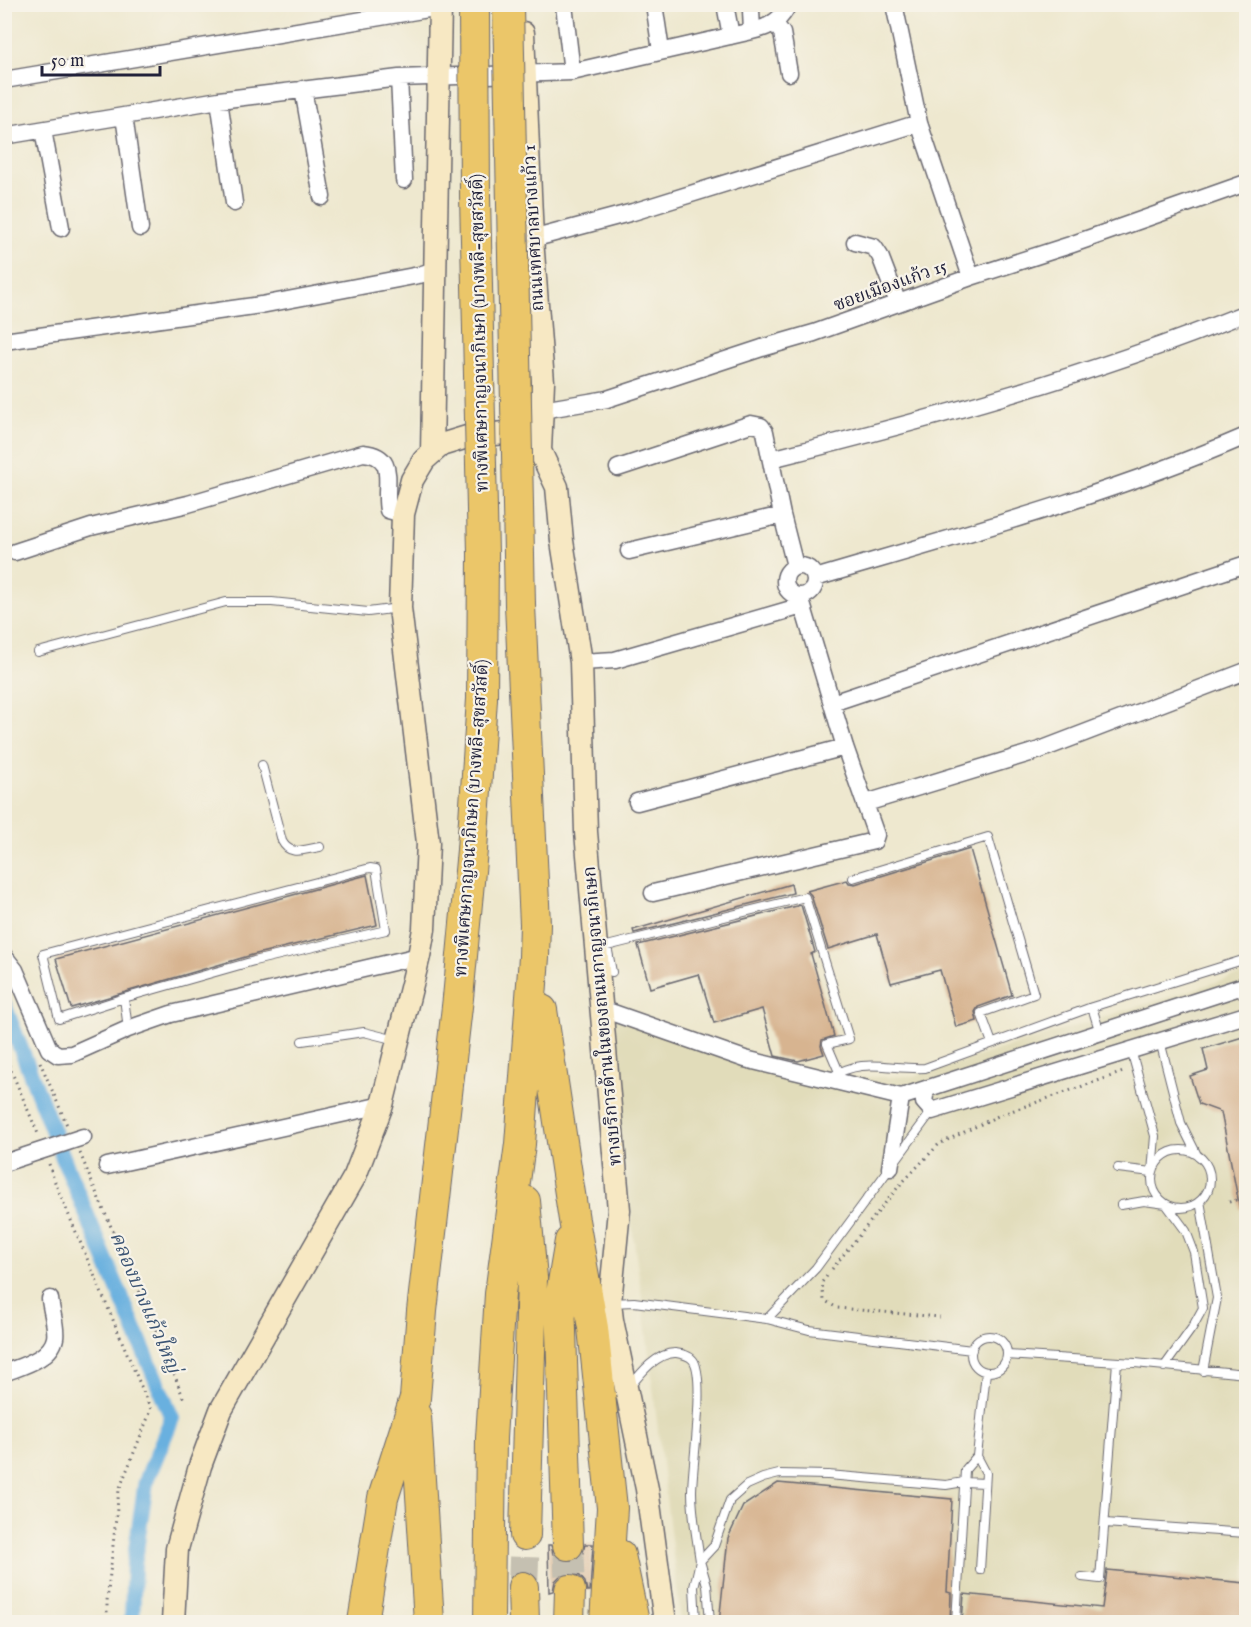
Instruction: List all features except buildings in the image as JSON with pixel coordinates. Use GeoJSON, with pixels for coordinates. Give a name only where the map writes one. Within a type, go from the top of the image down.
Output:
{"type":"FeatureCollection","features":[{"type":"Feature","properties":{"kind":"highway","name":"ทางพิเศษกาญจนาภิเษก (บางพลี-สุขสวัสดิ์)"},"geometry":{"type":"LineString","coordinates":[[363,1623],[383,1498],[415,1398],[422,1311],[458,998],[472,850],[482,699],[483,554],[475,196],[474,4]]}},
{"type":"Feature","properties":{"kind":"highway","name":"ทางพิเศษกาญจนาภิเษก (บางพลี-สุขสวัสดิ์)"},"geometry":{"type":"LineString","coordinates":[[489,1623],[491,1438],[500,1294],[520,1144],[535,924],[518,557],[508,4]]}},
{"type":"Feature","properties":{"kind":"highway","name":"ทางพิเศษกาญจนาภิเษก (บางพลี-สุขสวัสดิ์)"},"geometry":{"type":"LineString","coordinates":[[534,957],[574,1220],[593,1328],[612,1508],[605,1623]]}},
{"type":"Feature","properties":{"kind":"highway"},"geometry":{"type":"LineString","coordinates":[[520,1144],[532,1278],[525,1535]]}},
{"type":"Feature","properties":{"kind":"highway","name":"ทางพิเศษกาญจนาภิเษก (บางพลี-สุขสวัสดิ์)"},"geometry":{"type":"LineString","coordinates":[[568,1545],[560,1300],[574,1220]]}},
{"type":"Feature","properties":{"kind":"highway"},"geometry":{"type":"LineString","coordinates":[[415,1398],[429,1623]]}},
{"type":"Feature","properties":{"kind":"highway"},"geometry":{"type":"LineString","coordinates":[[612,1508],[634,1623]]}},
{"type":"Feature","properties":{"kind":"highway"},"geometry":{"type":"LineString","coordinates":[[523,1587],[524,1623]]}},
{"type":"Feature","properties":{"kind":"highway"},"geometry":{"type":"LineString","coordinates":[[568,1623],[570,1590]]}},
{"type":"Feature","properties":{"kind":"main road","name":"ถนนเทศบาลบางแก้ว 1"},"geometry":{"type":"LineString","coordinates":[[521,4],[532,239],[543,382],[540,451]]}},
{"type":"Feature","properties":{"kind":"main road"},"geometry":{"type":"LineString","coordinates":[[432,453],[438,76],[446,6]]}},
{"type":"Feature","properties":{"kind":"main road"},"geometry":{"type":"LineString","coordinates":[[172,1623],[177,1549],[200,1466],[220,1410],[355,1176],[382,1105],[419,956],[424,929],[428,843],[400,608],[403,514],[412,480],[424,460],[441,445],[467,437],[504,433],[540,451]]}},
{"type":"Feature","properties":{"kind":"main road","name":"ทางบริการด้านในของถนนกาญจนาภิเษก"},"geometry":{"type":"LineString","coordinates":[[540,451],[557,487],[562,541],[582,662],[586,832],[619,1210],[610,1303],[646,1490],[665,1623]]}},
{"type":"Feature","properties":{"kind":"street"},"geometry":{"type":"LineString","coordinates":[[654,4],[661,51]]}},
{"type":"Feature","properties":{"kind":"street"},"geometry":{"type":"LineString","coordinates":[[725,4],[731,36]]}},
{"type":"Feature","properties":{"kind":"street"},"geometry":{"type":"LineString","coordinates":[[752,31],[751,10],[754,4]]}},
{"type":"Feature","properties":{"kind":"street"},"geometry":{"type":"LineString","coordinates":[[4,136],[219,100],[399,78],[572,72],[767,28],[786,12],[788,4]]}},
{"type":"Feature","properties":{"kind":"street"},"geometry":{"type":"LineString","coordinates":[[894,4],[919,123],[971,277]]}},
{"type":"Feature","properties":{"kind":"street"},"geometry":{"type":"LineString","coordinates":[[564,5],[572,72]]}},
{"type":"Feature","properties":{"kind":"street"},"geometry":{"type":"LineString","coordinates":[[4,80],[446,6]]}},
{"type":"Feature","properties":{"kind":"street"},"geometry":{"type":"LineString","coordinates":[[774,22],[782,33],[789,73]]}},
{"type":"Feature","properties":{"kind":"street"},"geometry":{"type":"LineString","coordinates":[[399,78],[404,180]]}},
{"type":"Feature","properties":{"kind":"street"},"geometry":{"type":"LineString","coordinates":[[303,89],[322,197]]}},
{"type":"Feature","properties":{"kind":"street"},"geometry":{"type":"LineString","coordinates":[[219,100],[234,202]]}},
{"type":"Feature","properties":{"kind":"street"},"geometry":{"type":"LineString","coordinates":[[124,116],[140,228]]}},
{"type":"Feature","properties":{"kind":"street"},"geometry":{"type":"LineString","coordinates":[[532,239],[633,212],[919,123]]}},
{"type":"Feature","properties":{"kind":"street"},"geometry":{"type":"LineString","coordinates":[[43,130],[61,228]]}},
{"type":"Feature","properties":{"kind":"street","name":"ซอยเมืองแก้ว 15"},"geometry":{"type":"LineString","coordinates":[[542,410],[608,399],[814,333],[1246,183]]}},
{"type":"Feature","properties":{"kind":"street"},"geometry":{"type":"LineString","coordinates":[[855,243],[874,247],[880,256],[898,303]]}},
{"type":"Feature","properties":{"kind":"street"},"geometry":{"type":"LineString","coordinates":[[4,340],[261,305],[435,270]]}},
{"type":"Feature","properties":{"kind":"street"},"geometry":{"type":"LineString","coordinates":[[771,459],[911,424],[1042,386],[1201,332],[1246,313]]}},
{"type":"Feature","properties":{"kind":"street"},"geometry":{"type":"LineString","coordinates":[[618,468],[751,424],[761,426],[765,432],[795,567]]}},
{"type":"Feature","properties":{"kind":"street"},"geometry":{"type":"LineString","coordinates":[[815,578],[1076,501],[1184,463],[1246,436]]}},
{"type":"Feature","properties":{"kind":"street"},"geometry":{"type":"LineString","coordinates":[[15,552],[91,527],[188,504],[363,453],[374,454],[382,460],[388,470],[385,490],[387,510],[403,514]]}},
{"type":"Feature","properties":{"kind":"street"},"geometry":{"type":"LineString","coordinates":[[629,551],[782,515]]}},
{"type":"Feature","properties":{"kind":"street"},"geometry":{"type":"LineString","coordinates":[[832,703],[1246,564]]}},
{"type":"Feature","properties":{"kind":"street"},"geometry":{"type":"LineString","coordinates":[[582,662],[615,660],[801,601],[812,591],[815,578],[808,567],[795,567],[789,570],[784,584],[787,590],[801,601],[845,747],[867,803],[876,835],[874,841],[653,893]]}},
{"type":"Feature","properties":{"kind":"street"},"geometry":{"type":"LineString","coordinates":[[867,803],[1040,750],[1246,671]]}},
{"type":"Feature","properties":{"kind":"street"},"geometry":{"type":"LineString","coordinates":[[637,802],[845,747]]}},
{"type":"Feature","properties":{"kind":"street"},"geometry":{"type":"LineString","coordinates":[[4,956],[15,970],[49,1049],[58,1055],[72,1054],[128,1029],[171,1014],[419,956]]}},
{"type":"Feature","properties":{"kind":"street"},"geometry":{"type":"LineString","coordinates":[[602,1009],[745,1059],[833,1076],[901,1097],[1246,985]]}},
{"type":"Feature","properties":{"kind":"street"},"geometry":{"type":"LineString","coordinates":[[926,1089],[924,1102],[932,1111],[1246,1015]]}},
{"type":"Feature","properties":{"kind":"street"},"geometry":{"type":"LineString","coordinates":[[890,1168],[901,1097]]}},
{"type":"Feature","properties":{"kind":"street"},"geometry":{"type":"LineString","coordinates":[[107,1166],[382,1105]]}},
{"type":"Feature","properties":{"kind":"street"},"geometry":{"type":"LineString","coordinates":[[4,1163],[79,1139]]}},
{"type":"Feature","properties":{"kind":"street"},"geometry":{"type":"LineString","coordinates":[[4,1373],[39,1358],[52,1347],[55,1337],[50,1299]]}},
{"type":"Feature","properties":{"kind":"lane"},"geometry":{"type":"LineString","coordinates":[[38,652],[226,602],[272,602],[368,612],[400,608]]}},
{"type":"Feature","properties":{"kind":"lane"},"geometry":{"type":"LineString","coordinates":[[262,765],[286,849],[291,851],[320,847]]}},
{"type":"Feature","properties":{"kind":"lane"},"geometry":{"type":"LineString","coordinates":[[853,878],[988,837],[1034,994],[981,1013],[992,1043]]}},
{"type":"Feature","properties":{"kind":"lane"},"geometry":{"type":"LineString","coordinates":[[376,869],[386,930],[254,962],[123,998],[59,1019],[43,954],[358,871],[376,869]]}},
{"type":"Feature","properties":{"kind":"lane"},"geometry":{"type":"LineString","coordinates":[[612,972],[607,945],[805,897],[849,1039],[827,1044],[833,1076],[850,1067],[864,1065],[906,1069],[925,1068],[1092,1007],[1246,959]]}},
{"type":"Feature","properties":{"kind":"lane"},"geometry":{"type":"LineString","coordinates":[[123,998],[128,1029]]}},
{"type":"Feature","properties":{"kind":"lane"},"geometry":{"type":"LineString","coordinates":[[1092,1007],[1100,1033]]}},
{"type":"Feature","properties":{"kind":"lane"},"geometry":{"type":"LineString","coordinates":[[302,1041],[364,1032],[398,1040]]}},
{"type":"Feature","properties":{"kind":"lane"},"geometry":{"type":"LineString","coordinates":[[1121,1205],[1144,1201],[1183,1208],[1200,1201],[1210,1185],[1208,1167],[1196,1153],[1181,1123],[1160,1041]]}},
{"type":"Feature","properties":{"kind":"lane"},"geometry":{"type":"LineString","coordinates":[[1131,1050],[1155,1136],[1153,1190],[1186,1231],[1194,1252],[1203,1308],[1192,1328],[1164,1367]]}},
{"type":"Feature","properties":{"kind":"lane"},"geometry":{"type":"LineString","coordinates":[[767,1319],[816,1268],[932,1111]]}},
{"type":"Feature","properties":{"kind":"lane"},"geometry":{"type":"LineString","coordinates":[[1152,1172],[1161,1156],[1169,1151],[1178,1149],[1196,1153]]}},
{"type":"Feature","properties":{"kind":"lane"},"geometry":{"type":"LineString","coordinates":[[1118,1167],[1152,1172]]}},
{"type":"Feature","properties":{"kind":"lane"},"geometry":{"type":"LineString","coordinates":[[1200,1201],[1217,1298],[1203,1371]]}},
{"type":"Feature","properties":{"kind":"lane"},"geometry":{"type":"LineString","coordinates":[[610,1303],[634,1302],[767,1319],[809,1330],[972,1350]]}},
{"type":"Feature","properties":{"kind":"lane"},"geometry":{"type":"LineString","coordinates":[[994,1337],[1004,1344],[1007,1355],[1002,1366],[992,1372],[986,1372],[973,1362],[972,1350],[983,1338],[994,1337]]}},
{"type":"Feature","properties":{"kind":"lane"},"geometry":{"type":"LineString","coordinates":[[627,1392],[643,1370],[658,1359],[673,1353],[687,1355],[694,1360],[698,1376],[698,1395],[692,1494],[700,1561],[707,1586],[710,1623]]}},
{"type":"Feature","properties":{"kind":"lane"},"geometry":{"type":"LineString","coordinates":[[1007,1355],[1246,1374]]}},
{"type":"Feature","properties":{"kind":"lane"},"geometry":{"type":"LineString","coordinates":[[1082,1577],[1100,1579],[1117,1362]]}},
{"type":"Feature","properties":{"kind":"lane"},"geometry":{"type":"LineString","coordinates":[[980,1570],[986,1473],[977,1456],[986,1372]]}},
{"type":"Feature","properties":{"kind":"lane"},"geometry":{"type":"LineString","coordinates":[[956,1623],[965,1470],[977,1456]]}},
{"type":"Feature","properties":{"kind":"lane"},"geometry":{"type":"LineString","coordinates":[[696,1623],[694,1587],[700,1561],[714,1546],[730,1500],[747,1485],[779,1474],[828,1475],[946,1485],[964,1482],[985,1483]]}},
{"type":"Feature","properties":{"kind":"lane"},"geometry":{"type":"LineString","coordinates":[[1105,1523],[1246,1533]]}},
{"type":"Feature","properties":{"kind":"path"},"geometry":{"type":"LineString","coordinates":[[4,1054],[39,1151],[54,1180],[151,1410],[119,1490],[107,1601],[107,1623]]}},
{"type":"Feature","properties":{"kind":"path"},"geometry":{"type":"LineString","coordinates":[[37,1054],[52,1094],[79,1139],[101,1207],[147,1306],[184,1400]]}},
{"type":"Feature","properties":{"kind":"path"},"geometry":{"type":"LineString","coordinates":[[940,1317],[837,1308],[824,1300],[822,1282],[899,1186],[939,1144],[1000,1116],[1134,1069]]}},
{"type":"Feature","properties":{"kind":"path"},"geometry":{"type":"LineString","coordinates":[[1229,1202],[1246,1197]]}},
{"type":"Feature","properties":{"kind":"shaded area"},"geometry":{"type":"Polygon","coordinates":[[[1246,973],[1246,1622],[681,1622],[642,1296],[599,1004],[818,1079],[914,1076],[1246,973]]]}},
{"type":"Feature","properties":{"kind":"waterway","name":"คลองบางแก้วใหญ่"},"geometry":{"type":"LineString","coordinates":[[4,1005],[66,1165],[172,1418],[146,1481],[134,1564],[132,1622]]}},
{"type":"Feature","properties":{"kind":"tunnel"},"geometry":{"type":"LineString","coordinates":[[523,1587],[525,1535]]}},
{"type":"Feature","properties":{"kind":"tunnel"},"geometry":{"type":"LineString","coordinates":[[568,1545],[570,1590]]}}]}
